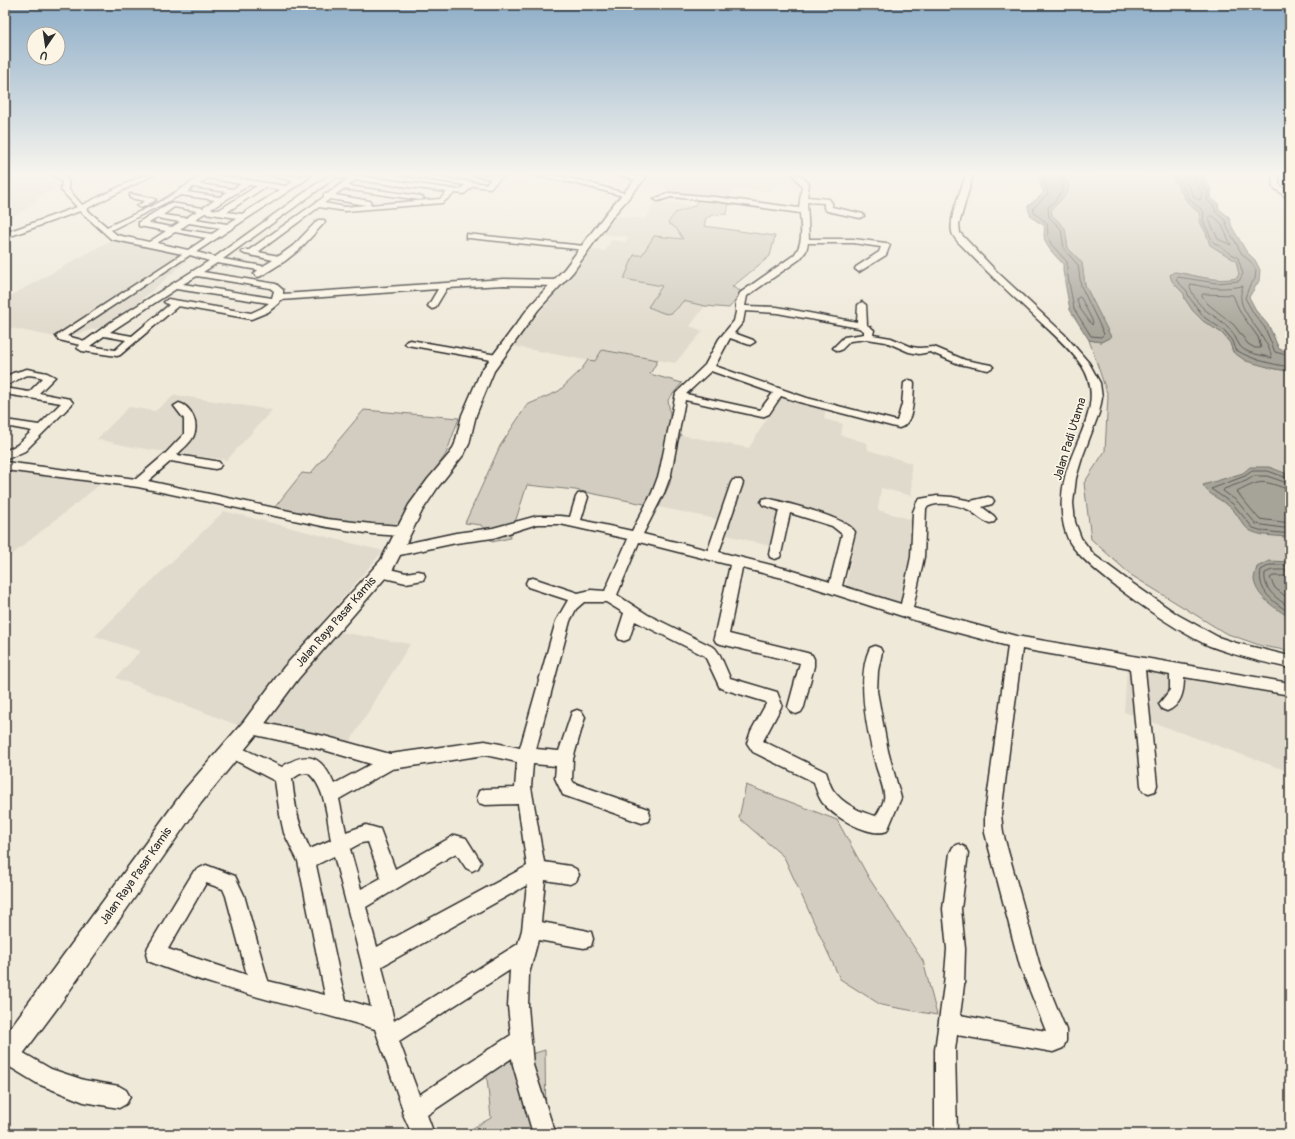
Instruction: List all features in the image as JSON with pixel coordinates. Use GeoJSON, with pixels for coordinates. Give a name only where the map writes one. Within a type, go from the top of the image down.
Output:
{"type":"FeatureCollection","features":[{"type":"Feature","properties":{"kind":"main road","name":"Jalan Raya Pasar Kamis"},"geometry":{"type":"LineString","coordinates":[[6,1055],[49,998],[170,828],[231,750],[251,727],[291,674],[381,572],[395,551],[403,532],[433,483],[457,454],[462,444],[469,415],[488,371],[534,308],[569,270],[600,228]]}},
{"type":"Feature","properties":{"kind":"street"},"geometry":{"type":"LineString","coordinates":[[5,236],[27,228]]}},
{"type":"Feature","properties":{"kind":"street"},"geometry":{"type":"LineString","coordinates":[[104,228],[114,237],[191,252],[216,260],[264,269]]}},
{"type":"Feature","properties":{"kind":"street"},"geometry":{"type":"LineString","coordinates":[[169,228],[215,237]]}},
{"type":"Feature","properties":{"kind":"street"},"geometry":{"type":"LineString","coordinates":[[86,344],[62,338],[61,336],[228,228]]}},
{"type":"Feature","properties":{"kind":"street"},"geometry":{"type":"LineString","coordinates":[[176,304],[119,352],[113,354],[82,348],[101,333],[216,260],[252,228]]}},
{"type":"Feature","properties":{"kind":"street"},"geometry":{"type":"LineString","coordinates":[[251,253],[284,228]]}},
{"type":"Feature","properties":{"kind":"street"},"geometry":{"type":"LineString","coordinates":[[272,257],[304,233],[285,228]]}},
{"type":"Feature","properties":{"kind":"street"},"geometry":{"type":"LineString","coordinates":[[247,282],[297,247],[315,228]]}},
{"type":"Feature","properties":{"kind":"street"},"geometry":{"type":"LineString","coordinates":[[609,597],[635,537],[658,493],[665,474],[680,396],[687,386],[709,367],[720,346],[738,322],[741,308],[740,302],[743,295],[799,255],[804,241],[806,228]]}},
{"type":"Feature","properties":{"kind":"street","name":"Jalan Padi Utama"},"geometry":{"type":"LineString","coordinates":[[955,228],[956,234],[993,273],[1061,336],[1086,365],[1095,383],[1097,398],[1094,413],[1076,458],[1070,478],[1067,503],[1069,522],[1075,540],[1090,558],[1124,585],[1173,619],[1212,641],[1236,649],[1290,662]]}},
{"type":"Feature","properties":{"kind":"street"},"geometry":{"type":"LineString","coordinates":[[149,244],[174,229]]}},
{"type":"Feature","properties":{"kind":"street"},"geometry":{"type":"LineString","coordinates":[[469,236],[585,248]]}},
{"type":"Feature","properties":{"kind":"street"},"geometry":{"type":"LineString","coordinates":[[804,241],[853,241],[886,245],[883,253],[859,269]]}},
{"type":"Feature","properties":{"kind":"street"},"geometry":{"type":"LineString","coordinates":[[229,250],[282,258]]}},
{"type":"Feature","properties":{"kind":"street"},"geometry":{"type":"LineString","coordinates":[[154,300],[251,316],[259,314],[277,299],[279,290],[276,288],[197,272]]}},
{"type":"Feature","properties":{"kind":"street"},"geometry":{"type":"LineString","coordinates":[[176,286],[277,299],[504,282],[557,283]]}},
{"type":"Feature","properties":{"kind":"street"},"geometry":{"type":"LineString","coordinates":[[432,306],[444,286]]}},
{"type":"Feature","properties":{"kind":"street"},"geometry":{"type":"LineString","coordinates":[[862,305],[862,326]]}},
{"type":"Feature","properties":{"kind":"street"},"geometry":{"type":"LineString","coordinates":[[741,308],[783,311],[862,326],[869,330],[868,336]]}},
{"type":"Feature","properties":{"kind":"street"},"geometry":{"type":"LineString","coordinates":[[101,333],[134,340]]}},
{"type":"Feature","properties":{"kind":"street"},"geometry":{"type":"LineString","coordinates":[[729,334],[750,342]]}},
{"type":"Feature","properties":{"kind":"street"},"geometry":{"type":"LineString","coordinates":[[838,348],[847,339],[868,336],[888,340],[909,349],[920,351],[931,349],[962,362],[988,367]]}},
{"type":"Feature","properties":{"kind":"street"},"geometry":{"type":"LineString","coordinates":[[410,343],[497,358]]}},
{"type":"Feature","properties":{"kind":"street"},"geometry":{"type":"LineString","coordinates":[[709,367],[803,400],[899,425],[903,422],[905,414],[909,384]]}},
{"type":"Feature","properties":{"kind":"street"},"geometry":{"type":"LineString","coordinates":[[5,382],[21,372],[50,377],[32,395]]}},
{"type":"Feature","properties":{"kind":"street"},"geometry":{"type":"LineString","coordinates":[[5,391],[68,402],[66,406],[21,448],[5,456]]}},
{"type":"Feature","properties":{"kind":"street"},"geometry":{"type":"LineString","coordinates":[[680,396],[762,414],[765,412],[778,391]]}},
{"type":"Feature","properties":{"kind":"street"},"geometry":{"type":"LineString","coordinates":[[138,483],[169,456],[189,435],[189,418],[186,412],[179,406]]}},
{"type":"Feature","properties":{"kind":"street"},"geometry":{"type":"LineString","coordinates":[[5,423],[41,429]]}},
{"type":"Feature","properties":{"kind":"street"},"geometry":{"type":"LineString","coordinates":[[169,456],[215,465]]}},
{"type":"Feature","properties":{"kind":"street"},"geometry":{"type":"LineString","coordinates":[[5,466],[138,483],[327,523],[403,532]]}},
{"type":"Feature","properties":{"kind":"street"},"geometry":{"type":"LineString","coordinates":[[712,555],[738,483]]}},
{"type":"Feature","properties":{"kind":"street"},"geometry":{"type":"LineString","coordinates":[[574,523],[582,498]]}},
{"type":"Feature","properties":{"kind":"street"},"geometry":{"type":"LineString","coordinates":[[906,611],[919,549],[920,506],[926,501],[933,500],[960,503],[970,506],[990,519]]}},
{"type":"Feature","properties":{"kind":"street"},"geometry":{"type":"LineString","coordinates":[[970,506],[988,501]]}},
{"type":"Feature","properties":{"kind":"street"},"geometry":{"type":"LineString","coordinates":[[767,502],[836,523],[849,532],[835,589]]}},
{"type":"Feature","properties":{"kind":"street"},"geometry":{"type":"LineString","coordinates":[[774,554],[785,508]]}},
{"type":"Feature","properties":{"kind":"street"},"geometry":{"type":"LineString","coordinates":[[395,551],[456,538],[494,533],[537,520],[549,519],[574,523],[712,555],[1016,642],[1290,689]]}},
{"type":"Feature","properties":{"kind":"street"},"geometry":{"type":"LineString","coordinates":[[737,562],[717,661],[720,677],[725,683],[772,697],[774,705],[755,740],[755,743],[759,747],[820,777],[827,795],[845,811],[860,820],[882,825],[894,798],[880,751],[870,691],[870,676],[875,652]]}},
{"type":"Feature","properties":{"kind":"street"},"geometry":{"type":"LineString","coordinates":[[381,572],[406,578],[418,576]]}},
{"type":"Feature","properties":{"kind":"street"},"geometry":{"type":"LineString","coordinates":[[533,583],[578,598]]}},
{"type":"Feature","properties":{"kind":"street"},"geometry":{"type":"LineString","coordinates":[[546,1134],[542,1131],[523,1065],[518,1006],[518,986],[525,950],[531,930],[537,870],[523,787],[526,756],[563,621],[572,603],[578,598],[587,596],[609,597],[643,620],[710,652],[717,661]]}},
{"type":"Feature","properties":{"kind":"street"},"geometry":{"type":"LineString","coordinates":[[624,635],[631,612]]}},
{"type":"Feature","properties":{"kind":"street"},"geometry":{"type":"LineString","coordinates":[[721,638],[807,659],[808,666],[796,707]]}},
{"type":"Feature","properties":{"kind":"street"},"geometry":{"type":"LineString","coordinates":[[949,1023],[1038,1040],[1052,1042],[1056,1041],[1056,1030],[1030,966],[994,833],[993,814],[1016,642]]}},
{"type":"Feature","properties":{"kind":"street"},"geometry":{"type":"LineString","coordinates":[[1138,662],[1149,785]]}},
{"type":"Feature","properties":{"kind":"street"},"geometry":{"type":"LineString","coordinates":[[1167,704],[1177,692],[1177,669]]}},
{"type":"Feature","properties":{"kind":"street"},"geometry":{"type":"LineString","coordinates":[[577,717],[565,758],[563,776],[564,784],[569,789],[642,815]]}},
{"type":"Feature","properties":{"kind":"street"},"geometry":{"type":"LineString","coordinates":[[251,727],[324,743],[390,762]]}},
{"type":"Feature","properties":{"kind":"street"},"geometry":{"type":"LineString","coordinates":[[330,795],[390,762],[484,748],[526,756],[565,758]]}},
{"type":"Feature","properties":{"kind":"street"},"geometry":{"type":"LineString","coordinates":[[231,750],[283,776]]}},
{"type":"Feature","properties":{"kind":"street"},"geometry":{"type":"LineString","coordinates":[[283,776],[293,768],[302,765],[312,765],[318,771],[330,795],[340,845],[370,961],[385,1029],[413,1112],[423,1134]]}},
{"type":"Feature","properties":{"kind":"street"},"geometry":{"type":"LineString","coordinates":[[283,776],[288,815],[293,833],[306,860],[332,986],[339,1008]]}},
{"type":"Feature","properties":{"kind":"street"},"geometry":{"type":"LineString","coordinates":[[485,797],[524,796]]}},
{"type":"Feature","properties":{"kind":"street"},"geometry":{"type":"LineString","coordinates":[[306,860],[363,833],[370,833],[374,835],[391,881]]}},
{"type":"Feature","properties":{"kind":"street"},"geometry":{"type":"LineString","coordinates":[[355,903],[458,844],[460,844],[472,862]]}},
{"type":"Feature","properties":{"kind":"street"},"geometry":{"type":"LineString","coordinates":[[946,1134],[944,1050],[949,1023],[956,964],[952,909],[959,853]]}},
{"type":"Feature","properties":{"kind":"street"},"geometry":{"type":"LineString","coordinates":[[370,961],[537,870],[570,875]]}},
{"type":"Feature","properties":{"kind":"street"},"geometry":{"type":"LineString","coordinates":[[261,989],[235,895],[229,882],[206,874],[200,877],[155,954],[261,989],[339,1008],[385,1029]]}},
{"type":"Feature","properties":{"kind":"street"},"geometry":{"type":"LineString","coordinates":[[531,930],[584,939]]}},
{"type":"Feature","properties":{"kind":"street"},"geometry":{"type":"LineString","coordinates":[[385,1029],[525,950]]}},
{"type":"Feature","properties":{"kind":"street"},"geometry":{"type":"LineString","coordinates":[[413,1112],[522,1040]]}},
{"type":"Feature","properties":{"kind":"street"},"geometry":{"type":"LineString","coordinates":[[6,1055],[45,1077],[84,1091],[119,1098]]}},
{"type":"Feature","properties":{"kind":"shaded area"},"geometry":{"type":"Polygon","coordinates":[[[604,228],[676,228],[683,239],[654,236],[624,279],[662,286],[649,307],[667,314],[675,312],[683,301],[705,306],[690,326],[703,331],[675,363],[602,350],[595,362],[513,346],[590,250],[605,251],[611,240],[626,242],[628,237],[600,234],[604,228]]]}},
{"type":"Feature","properties":{"kind":"shaded area"},"geometry":{"type":"Polygon","coordinates":[[[676,228],[719,228],[775,236],[770,256],[732,287],[743,292],[729,308],[705,306],[683,301],[674,311],[668,314],[648,307],[662,286],[624,279],[634,255],[642,255],[654,236],[683,239],[676,228]]]}},
{"type":"Feature","properties":{"kind":"shaded area"},"geometry":{"type":"Polygon","coordinates":[[[1064,228],[1203,228],[1210,245],[1236,261],[1239,274],[1237,278],[1221,280],[1175,272],[1170,275],[1172,281],[1184,294],[1185,299],[1193,311],[1203,321],[1222,333],[1230,343],[1233,352],[1275,369],[1290,371],[1290,651],[1262,646],[1225,633],[1131,575],[1091,539],[1084,483],[1105,451],[1108,396],[1089,340],[1101,342],[1110,337],[1085,285],[1082,263],[1068,248],[1064,228]]]}},
{"type":"Feature","properties":{"kind":"shaded area"},"geometry":{"type":"Polygon","coordinates":[[[111,240],[191,257],[113,324],[61,338],[5,327],[5,299],[111,240]]]}},
{"type":"Feature","properties":{"kind":"shaded area"},"geometry":{"type":"Polygon","coordinates":[[[602,350],[658,360],[650,374],[682,383],[668,400],[672,427],[681,435],[671,455],[670,483],[659,507],[575,490],[527,485],[510,538],[492,542],[481,525],[465,523],[500,446],[527,405],[559,391],[581,370],[588,360],[595,361],[602,350]]]}},
{"type":"Feature","properties":{"kind":"shaded area"},"geometry":{"type":"Polygon","coordinates":[[[175,395],[272,410],[227,460],[132,447],[97,439],[129,407],[155,411],[175,395]]]}},
{"type":"Feature","properties":{"kind":"shaded area"},"geometry":{"type":"Polygon","coordinates":[[[780,397],[826,406],[824,419],[843,424],[841,435],[867,443],[868,450],[911,463],[912,496],[881,488],[878,510],[913,520],[910,611],[845,590],[856,534],[786,511],[778,548],[727,535],[730,522],[659,507],[670,483],[671,455],[681,435],[749,448],[780,397]]]}},
{"type":"Feature","properties":{"kind":"shaded area"},"geometry":{"type":"Polygon","coordinates":[[[364,410],[459,418],[446,454],[396,527],[335,522],[275,507],[302,473],[310,474],[364,410]]]}},
{"type":"Feature","properties":{"kind":"shaded area"},"geometry":{"type":"Polygon","coordinates":[[[5,471],[102,483],[5,560],[5,471]]]}},
{"type":"Feature","properties":{"kind":"shaded area"},"geometry":{"type":"Polygon","coordinates":[[[224,511],[383,551],[317,628],[410,644],[346,748],[237,725],[116,678],[140,651],[95,636],[224,511]]]}},
{"type":"Feature","properties":{"kind":"shaded area"},"geometry":{"type":"Polygon","coordinates":[[[1127,668],[1290,694],[1290,772],[1124,712],[1127,668]]]}},
{"type":"Feature","properties":{"kind":"shaded area"},"geometry":{"type":"Polygon","coordinates":[[[746,785],[837,820],[869,878],[923,961],[937,1015],[881,1005],[840,979],[784,857],[739,818],[746,785]]]}},
{"type":"Feature","properties":{"kind":"shaded area"},"geometry":{"type":"Polygon","coordinates":[[[545,1050],[546,1134],[462,1134],[491,1118],[486,1068],[545,1050]]]}},
{"type":"Feature","properties":{"kind":"water"},"geometry":{"type":"Polygon","coordinates":[[[1065,228],[1068,248],[1082,263],[1085,285],[1111,337],[1101,342],[1089,340],[1070,310],[1063,264],[1046,243],[1044,229],[1065,228]]]}},
{"type":"Feature","properties":{"kind":"water"},"geometry":{"type":"Polygon","coordinates":[[[1203,228],[1233,228],[1246,251],[1255,260],[1260,270],[1259,281],[1249,297],[1257,312],[1269,326],[1279,349],[1290,352],[1290,371],[1275,369],[1246,361],[1233,352],[1230,343],[1222,333],[1203,321],[1193,311],[1185,299],[1184,294],[1172,281],[1170,275],[1174,272],[1221,280],[1237,278],[1239,274],[1236,261],[1210,245],[1203,228]]]}},
{"type":"Feature","properties":{"kind":"water"},"geometry":{"type":"Polygon","coordinates":[[[1250,467],[1269,467],[1290,475],[1290,538],[1262,535],[1249,530],[1227,504],[1208,492],[1203,485],[1243,473],[1250,467]]]}},
{"type":"Feature","properties":{"kind":"water"},"geometry":{"type":"Polygon","coordinates":[[[1269,561],[1290,562],[1290,618],[1268,602],[1256,586],[1254,578],[1257,567],[1269,561]]]}}]}
